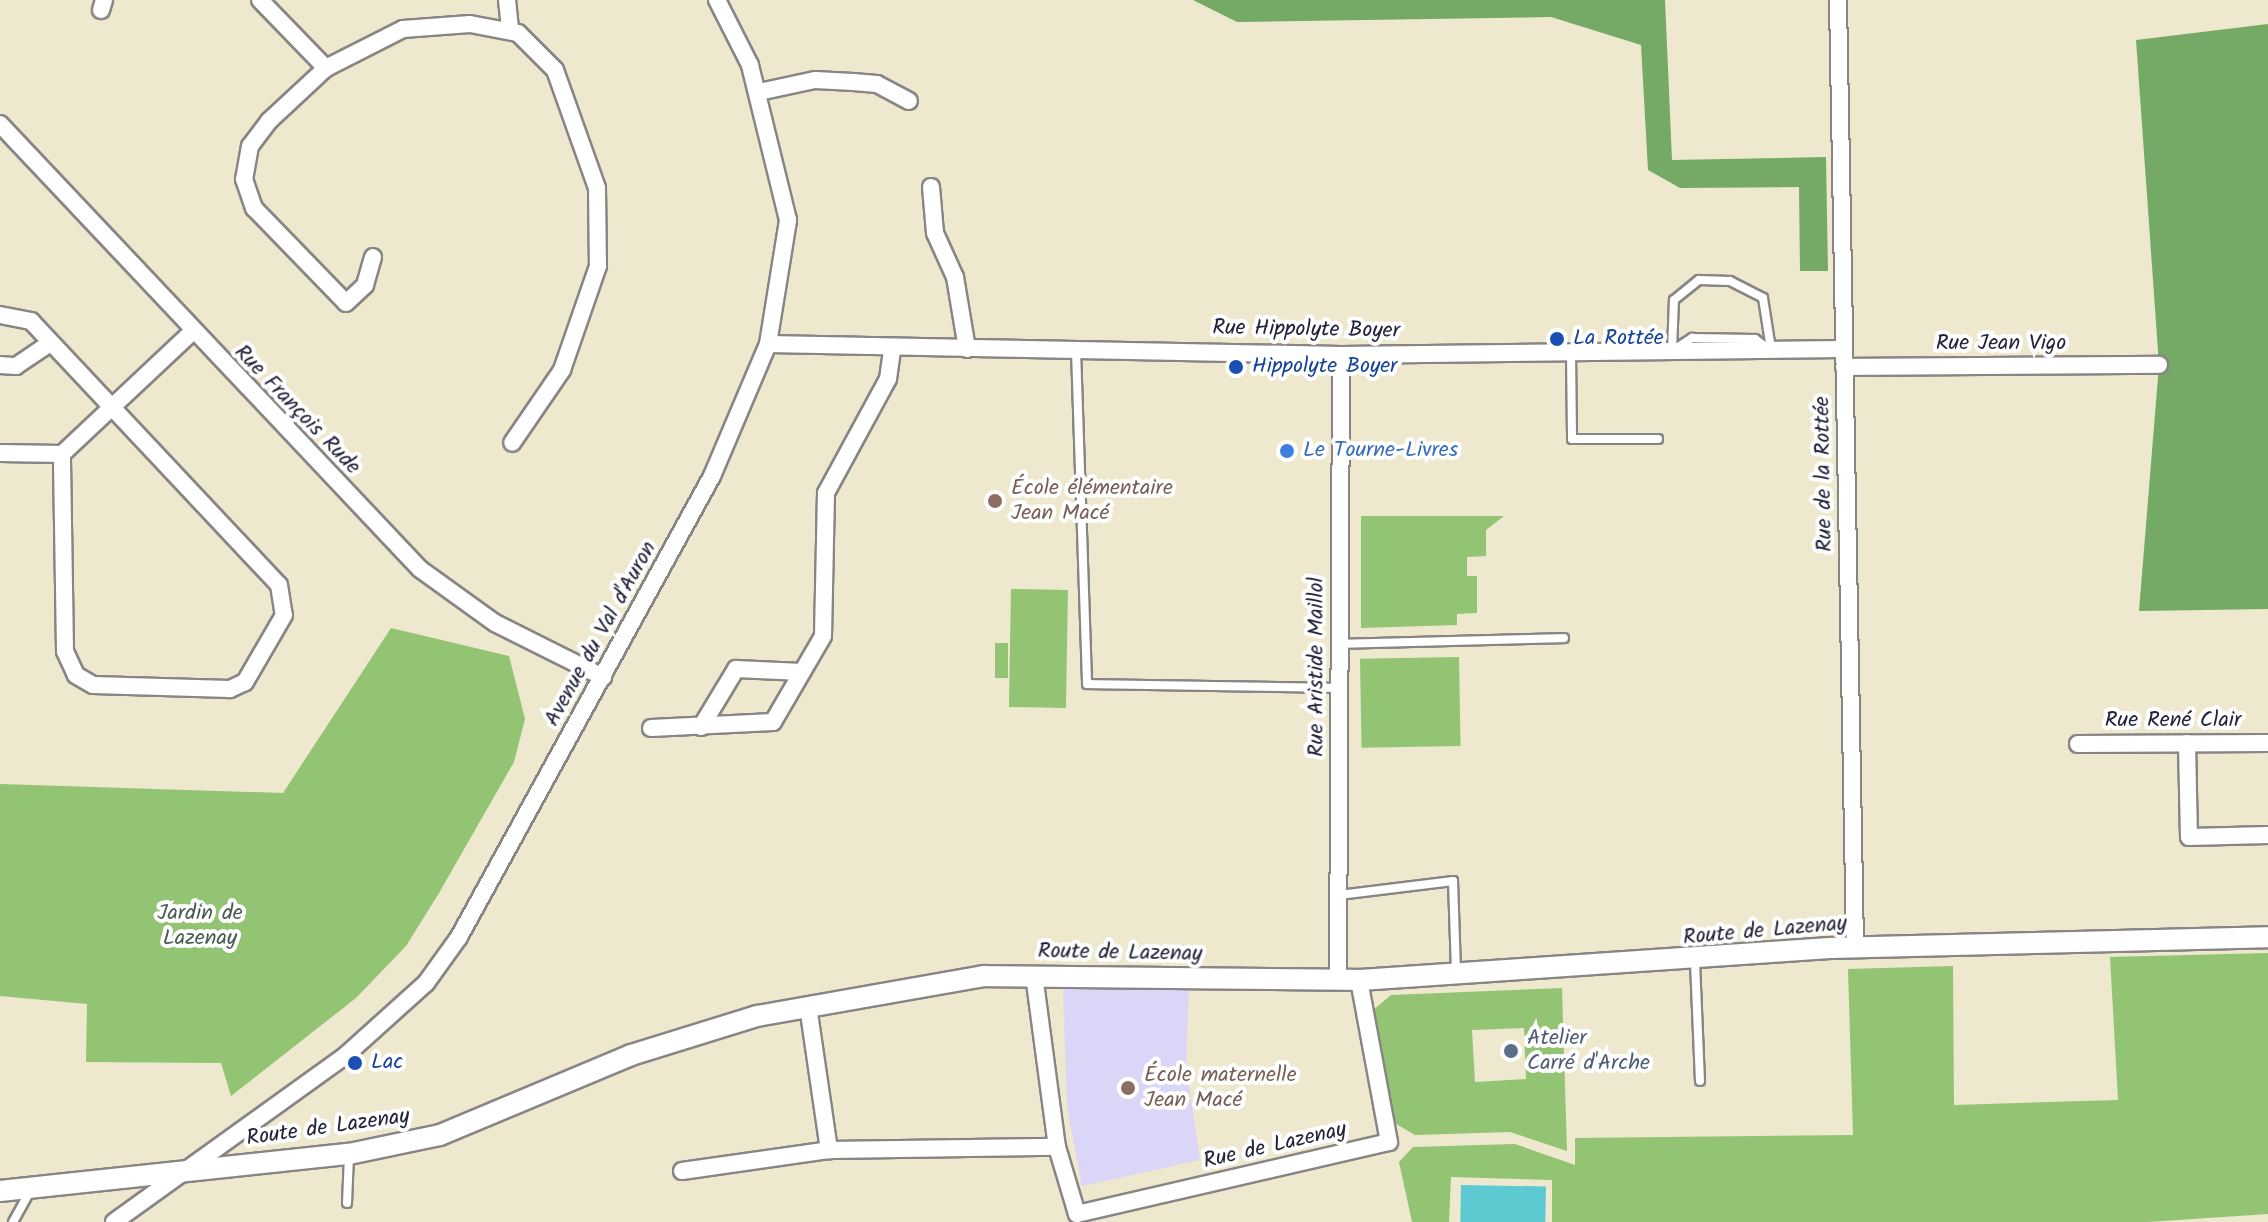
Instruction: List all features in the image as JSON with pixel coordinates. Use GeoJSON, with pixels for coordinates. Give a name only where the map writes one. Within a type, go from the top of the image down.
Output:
{"type":"FeatureCollection","features":[{"type":"Feature","properties":{"kind":"street"},"geometry":{"type":"LineString","coordinates":[[260,0],[326,68]]}},
{"type":"Feature","properties":{"kind":"street"},"geometry":{"type":"LineString","coordinates":[[507,0],[510,31]]}},
{"type":"Feature","properties":{"kind":"street","name":"Avenue du Val d'Auron"},"geometry":{"type":"LineString","coordinates":[[114,1222],[356,1047],[426,983],[459,937],[712,476],[768,344],[788,220],[759,92],[717,0]]}},
{"type":"Feature","properties":{"kind":"street","name":"Rue de la Rottée"},"geometry":{"type":"LineString","coordinates":[[1838,0],[1855,947]]}},
{"type":"Feature","properties":{"kind":"street"},"geometry":{"type":"LineString","coordinates":[[373,257],[365,285],[346,303],[254,208],[244,179],[250,146],[326,68],[403,29],[470,24],[510,31],[555,70],[576,112],[597,188],[600,235],[585,319],[562,370],[512,443]]}},
{"type":"Feature","properties":{"kind":"street"},"geometry":{"type":"LineString","coordinates":[[759,92],[815,80],[853,82],[877,84],[909,101]]}},
{"type":"Feature","properties":{"kind":"street","name":"Rue François Rude"},"geometry":{"type":"LineString","coordinates":[[0,124],[191,333],[420,569],[495,623],[603,677]]}},
{"type":"Feature","properties":{"kind":"street"},"geometry":{"type":"LineString","coordinates":[[931,187],[935,233],[955,277],[967,349]]}},
{"type":"Feature","properties":{"kind":"street"},"geometry":{"type":"LineString","coordinates":[[0,315],[31,321],[109,410],[279,585],[284,615],[245,682],[230,689],[93,685],[67,664],[62,454]]}},
{"type":"Feature","properties":{"kind":"street"},"geometry":{"type":"LineString","coordinates":[[0,453],[62,454],[191,333]]}},
{"type":"Feature","properties":{"kind":"street"},"geometry":{"type":"LineString","coordinates":[[0,365],[16,366],[50,343]]}},
{"type":"Feature","properties":{"kind":"street","name":"Rue Hippolyte Boyer"},"geometry":{"type":"LineString","coordinates":[[768,344],[892,350],[1341,355],[1843,349]]}},
{"type":"Feature","properties":{"kind":"street"},"geometry":{"type":"LineString","coordinates":[[651,728],[773,722],[823,636],[826,493],[888,379],[892,350]]}},
{"type":"Feature","properties":{"kind":"street","name":"Rue Aristide Maillol"},"geometry":{"type":"LineString","coordinates":[[1341,355],[1338,895],[1348,980]]}},
{"type":"Feature","properties":{"kind":"street","name":"Rue Jean Vigo"},"geometry":{"type":"LineString","coordinates":[[1844,367],[2159,365]]}},
{"type":"Feature","properties":{"kind":"street"},"geometry":{"type":"LineString","coordinates":[[701,727],[736,669],[802,672]]}},
{"type":"Feature","properties":{"kind":"street"},"geometry":{"type":"LineString","coordinates":[[2187,743],[2189,837],[2268,835]]}},
{"type":"Feature","properties":{"kind":"street","name":"Rue René Clair"},"geometry":{"type":"LineString","coordinates":[[2078,744],[2268,743]]}},
{"type":"Feature","properties":{"kind":"street","name":"Route de Lazenay"},"geometry":{"type":"LineString","coordinates":[[0,1191],[349,1154],[440,1135],[631,1055],[808,1006],[983,976],[1348,980],[1695,962],[1855,947],[2268,937]]}},
{"type":"Feature","properties":{"kind":"street","name":"Rue de Lazenay"},"geometry":{"type":"LineString","coordinates":[[1034,975],[1057,1147],[1077,1214],[1389,1142],[1348,980]]}},
{"type":"Feature","properties":{"kind":"street"},"geometry":{"type":"LineString","coordinates":[[808,1006],[829,1150]]}},
{"type":"Feature","properties":{"kind":"street"},"geometry":{"type":"LineString","coordinates":[[682,1171],[829,1150],[1057,1147]]}},
{"type":"Feature","properties":{"kind":"lane"},"geometry":{"type":"LineString","coordinates":[[1672,351],[1674,300],[1699,280],[1730,281],[1763,298],[1771,350]]}},
{"type":"Feature","properties":{"kind":"lane"},"geometry":{"type":"LineString","coordinates":[[1076,350],[1087,684],[1339,688]]}},
{"type":"Feature","properties":{"kind":"lane"},"geometry":{"type":"LineString","coordinates":[[1571,353],[1572,439],[1658,439]]}},
{"type":"Feature","properties":{"kind":"lane"},"geometry":{"type":"LineString","coordinates":[[1339,644],[1564,638]]}},
{"type":"Feature","properties":{"kind":"lane"},"geometry":{"type":"LineString","coordinates":[[1338,895],[1401,882],[1453,881],[1456,976]]}},
{"type":"Feature","properties":{"kind":"lane"},"geometry":{"type":"LineString","coordinates":[[1695,962],[1700,1081]]}},
{"type":"Feature","properties":{"kind":"lane"},"geometry":{"type":"LineString","coordinates":[[347,1203],[349,1154]]}},
{"type":"Feature","properties":{"kind":"lane"},"geometry":{"type":"LineString","coordinates":[[13,1222],[31,1188]]}},
{"type":"Feature","properties":{"kind":"shaded area","name":"École maternelle Jean Macé"},"geometry":{"type":"Polygon","coordinates":[[[1063,986],[1189,990],[1186,1066],[1200,1160],[1082,1186],[1067,1107],[1063,986]]]}},
{"type":"Feature","properties":{"kind":"green space"},"geometry":{"type":"Polygon","coordinates":[[[1193,0],[1665,0],[1672,160],[1826,157],[1828,271],[1800,271],[1799,187],[1680,188],[1648,170],[1641,45],[1551,17],[1237,22],[1193,0]]]}},
{"type":"Feature","properties":{"kind":"green space"},"geometry":{"type":"Polygon","coordinates":[[[2268,24],[2268,609],[2139,611],[2159,365],[2136,40],[2268,24]]]}},
{"type":"Feature","properties":{"kind":"green space"},"geometry":{"type":"Polygon","coordinates":[[[1361,516],[1504,516],[1486,530],[1486,556],[1467,557],[1467,576],[1477,576],[1477,613],[1457,614],[1457,625],[1361,628],[1361,516]]]}},
{"type":"Feature","properties":{"kind":"green space"},"geometry":{"type":"Polygon","coordinates":[[[1011,589],[1068,590],[1066,708],[1009,707],[1011,589]]]}},
{"type":"Feature","properties":{"kind":"green space","name":"Jardin de Lazenay"},"geometry":{"type":"Polygon","coordinates":[[[391,628],[509,656],[525,719],[514,762],[439,893],[406,946],[356,998],[231,1096],[221,1063],[86,1062],[87,1004],[0,996],[0,784],[283,793],[391,628]]]}},
{"type":"Feature","properties":{"kind":"green space"},"geometry":{"type":"Polygon","coordinates":[[[995,643],[1008,643],[1008,678],[995,678],[995,643]]]}},
{"type":"Feature","properties":{"kind":"green space"},"geometry":{"type":"Polygon","coordinates":[[[1459,657],[1461,746],[1362,748],[1360,659],[1459,657]]]}},
{"type":"Feature","properties":{"kind":"green space"},"geometry":{"type":"Polygon","coordinates":[[[2268,953],[2268,1214],[2147,1222],[1552,1222],[1552,1180],[1451,1177],[1449,1222],[1412,1222],[1399,1162],[1413,1147],[1515,1144],[1575,1165],[1575,1138],[1853,1135],[1848,969],[1953,966],[1954,1105],[2118,1100],[2110,957],[2268,953]]]}},
{"type":"Feature","properties":{"kind":"green space"},"geometry":{"type":"Polygon","coordinates":[[[1562,988],[1567,1151],[1510,1132],[1415,1135],[1396,1124],[1372,1011],[1391,995],[1562,988]],[[1524,1028],[1472,1030],[1475,1082],[1526,1079],[1524,1028]]]}},
{"type":"Feature","properties":{"kind":"water"},"geometry":{"type":"Polygon","coordinates":[[[1461,1185],[1546,1186],[1545,1222],[1460,1222],[1461,1185]]]}},
{"type":"Feature","properties":{"kind":"place","name":"La Rottée"},"geometry":{"type":"Point","coordinates":[1557,339]}},
{"type":"Feature","properties":{"kind":"place","name":"Hippolyte Boyer"},"geometry":{"type":"Point","coordinates":[1236,367]}},
{"type":"Feature","properties":{"kind":"place","name":"Le Tourne-Livres"},"geometry":{"type":"Point","coordinates":[1287,451]}},
{"type":"Feature","properties":{"kind":"place","name":"École élémentaire Jean Macé"},"geometry":{"type":"Point","coordinates":[995,501]}},
{"type":"Feature","properties":{"kind":"place","name":"Atelier Carré d'Arche"},"geometry":{"type":"Point","coordinates":[1511,1051]}},
{"type":"Feature","properties":{"kind":"place","name":"Lac"},"geometry":{"type":"Point","coordinates":[355,1063]}},
{"type":"Feature","properties":{"kind":"place","name":"École maternelle Jean Macé"},"geometry":{"type":"Point","coordinates":[1128,1088]}}]}
